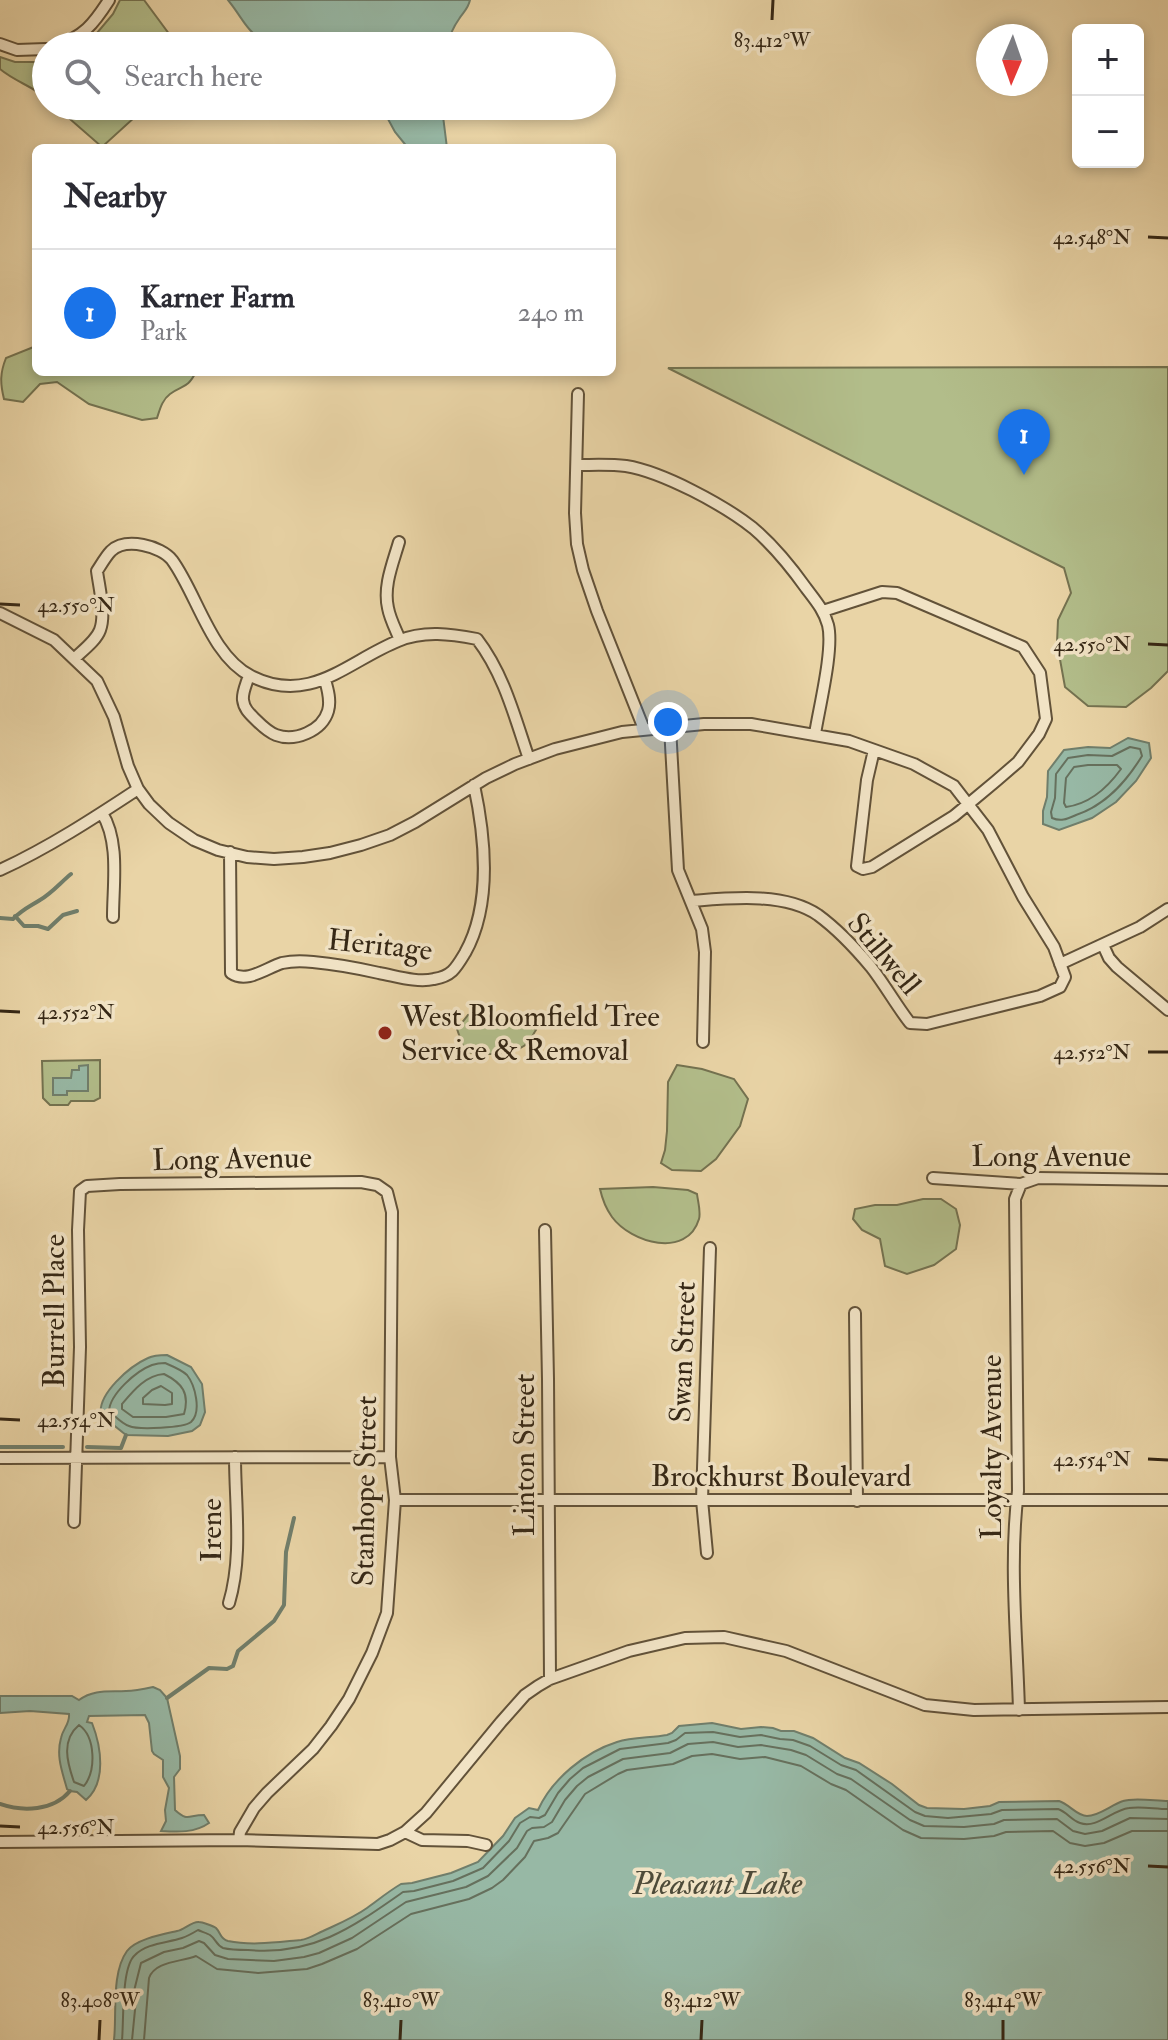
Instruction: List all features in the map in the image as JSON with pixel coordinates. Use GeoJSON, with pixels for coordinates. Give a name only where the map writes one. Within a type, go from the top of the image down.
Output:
{"type":"FeatureCollection","features":[{"type":"Feature","properties":{"kind":"street"},"geometry":{"type":"LineString","coordinates":[[84,32],[90,28],[109,0]]}},
{"type":"Feature","properties":{"kind":"street"},"geometry":{"type":"LineString","coordinates":[[0,44],[17,50],[32,51]]}},
{"type":"Feature","properties":{"kind":"street"},"geometry":{"type":"LineString","coordinates":[[578,394],[577,544],[597,611],[644,729]]}},
{"type":"Feature","properties":{"kind":"street"},"geometry":{"type":"LineString","coordinates":[[577,465],[627,467],[666,480],[722,508],[753,529],[794,570],[823,611],[829,628],[815,734]]}},
{"type":"Feature","properties":{"kind":"street"},"geometry":{"type":"LineString","coordinates":[[399,542],[387,594],[388,609],[400,640]]}},
{"type":"Feature","properties":{"kind":"street"},"geometry":{"type":"LineString","coordinates":[[74,659],[101,629],[102,603],[97,571],[112,549],[129,544],[150,546],[171,558],[224,651],[241,669],[263,681],[286,686],[325,680],[400,640],[431,634],[477,639],[491,658],[508,696],[529,759]]}},
{"type":"Feature","properties":{"kind":"street"},"geometry":{"type":"LineString","coordinates":[[823,611],[882,592],[897,593],[1023,647],[1040,673],[1046,719],[1018,762],[954,816],[872,867],[863,869],[857,866],[867,780],[874,750]]}},
{"type":"Feature","properties":{"kind":"street"},"geometry":{"type":"LineString","coordinates":[[0,613],[54,640],[97,681],[114,717],[128,766],[149,804],[194,840],[247,857],[274,859],[330,853],[361,845],[415,822],[486,778],[529,759],[592,739],[644,729],[751,724],[849,741],[914,764],[954,786],[988,830],[1023,897],[1054,947],[1060,964],[1140,927],[1168,909]]}},
{"type":"Feature","properties":{"kind":"street"},"geometry":{"type":"LineString","coordinates":[[249,675],[243,701],[247,712],[267,731],[288,738],[309,733],[323,722],[330,700],[325,680]]}},
{"type":"Feature","properties":{"kind":"street"},"geometry":{"type":"LineString","coordinates":[[670,727],[678,870],[702,929],[705,952],[703,1042]]}},
{"type":"Feature","properties":{"kind":"street","name":"Heritage"},"geometry":{"type":"LineString","coordinates":[[230,852],[231,973],[237,977],[245,978],[284,962],[310,961],[409,979],[432,980],[452,973],[467,950],[476,925],[483,883],[483,850],[474,785]]}},
{"type":"Feature","properties":{"kind":"street"},"geometry":{"type":"LineString","coordinates":[[0,870],[102,813],[138,789]]}},
{"type":"Feature","properties":{"kind":"street"},"geometry":{"type":"LineString","coordinates":[[102,813],[111,827],[113,917]]}},
{"type":"Feature","properties":{"kind":"street","name":"Stillwell"},"geometry":{"type":"LineString","coordinates":[[691,901],[764,899],[795,905],[817,915],[842,936],[871,968],[910,1023],[927,1024],[1040,996],[1060,987],[1065,977],[1060,964]]}},
{"type":"Feature","properties":{"kind":"street"},"geometry":{"type":"LineString","coordinates":[[1103,945],[1117,967],[1168,1010]]}},
{"type":"Feature","properties":{"kind":"street","name":"Long Avenue"},"geometry":{"type":"LineString","coordinates":[[933,1178],[1021,1184],[1038,1178],[1168,1180]]}},
{"type":"Feature","properties":{"kind":"street","name":"Long Avenue"},"geometry":{"type":"LineString","coordinates":[[79,1196],[87,1186],[165,1183],[361,1182],[377,1185],[387,1192]]}},
{"type":"Feature","properties":{"kind":"street","name":"Loyalty Avenue"},"geometry":{"type":"LineString","coordinates":[[1019,1710],[1015,1593],[1015,1199],[1021,1184]]}},
{"type":"Feature","properties":{"kind":"street","name":"Stanhope Street"},"geometry":{"type":"LineString","coordinates":[[239,1840],[240,1832],[254,1808],[313,1749],[349,1699],[372,1653],[387,1613],[395,1500],[390,1457],[392,1212],[387,1192]]}},
{"type":"Feature","properties":{"kind":"street","name":"Burrell Place"},"geometry":{"type":"LineString","coordinates":[[74,1522],[80,1347],[79,1196]]}},
{"type":"Feature","properties":{"kind":"street","name":"Linton Street"},"geometry":{"type":"LineString","coordinates":[[545,1230],[550,1679]]}},
{"type":"Feature","properties":{"kind":"street","name":"Swan Street"},"geometry":{"type":"LineString","coordinates":[[707,1553],[702,1500],[710,1248]]}},
{"type":"Feature","properties":{"kind":"street"},"geometry":{"type":"LineString","coordinates":[[855,1313],[857,1501]]}},
{"type":"Feature","properties":{"kind":"street","name":"Irene"},"geometry":{"type":"LineString","coordinates":[[229,1603],[237,1562],[235,1457]]}},
{"type":"Feature","properties":{"kind":"street"},"geometry":{"type":"LineString","coordinates":[[0,1458],[390,1457]]}},
{"type":"Feature","properties":{"kind":"street","name":"Brockhurst Boulevard"},"geometry":{"type":"LineString","coordinates":[[395,1500],[1168,1500]]}},
{"type":"Feature","properties":{"kind":"street"},"geometry":{"type":"LineString","coordinates":[[0,1842],[239,1840],[378,1844],[405,1832],[426,1813],[525,1695],[550,1679],[629,1651],[685,1638],[724,1637],[786,1651],[925,1705],[974,1710],[1168,1707]]}},
{"type":"Feature","properties":{"kind":"street"},"geometry":{"type":"LineString","coordinates":[[405,1832],[422,1840],[468,1841],[486,1845]]}},
{"type":"Feature","properties":{"kind":"green space"},"geometry":{"type":"Polygon","coordinates":[[[120,0],[144,0],[168,32],[98,32],[120,0]]]}},
{"type":"Feature","properties":{"kind":"green space"},"geometry":{"type":"Polygon","coordinates":[[[0,57],[15,62],[32,62],[32,88],[11,77],[0,69],[0,57]]]}},
{"type":"Feature","properties":{"kind":"green space"},"geometry":{"type":"Polygon","coordinates":[[[71,120],[132,120],[105,144],[99,144],[71,120]]]}},
{"type":"Feature","properties":{"kind":"green space"},"geometry":{"type":"Polygon","coordinates":[[[32,348],[32,376],[194,376],[188,384],[165,399],[157,418],[142,420],[89,404],[57,382],[40,384],[23,402],[4,399],[1,378],[6,358],[32,348]]]}},
{"type":"Feature","properties":{"kind":"green space"},"geometry":{"type":"Polygon","coordinates":[[[1168,367],[1168,671],[1126,707],[1088,706],[1065,687],[1057,643],[1058,620],[1071,593],[1064,568],[668,368],[1168,367]]]}},
{"type":"Feature","properties":{"kind":"green space"},"geometry":{"type":"Polygon","coordinates":[[[483,1013],[527,1022],[536,1030],[529,1042],[507,1053],[465,1052],[457,1029],[468,1015],[483,1013]]]}},
{"type":"Feature","properties":{"kind":"green space"},"geometry":{"type":"Polygon","coordinates":[[[100,1060],[100,1098],[71,1101],[68,1105],[50,1105],[43,1098],[42,1061],[100,1060]]]}},
{"type":"Feature","properties":{"kind":"green space"},"geometry":{"type":"Polygon","coordinates":[[[677,1065],[734,1079],[748,1099],[740,1126],[716,1159],[701,1171],[672,1170],[661,1163],[667,1131],[668,1082],[677,1065]]]}},
{"type":"Feature","properties":{"kind":"green space"},"geometry":{"type":"Polygon","coordinates":[[[653,1187],[688,1190],[697,1194],[699,1219],[693,1231],[683,1239],[658,1243],[632,1234],[612,1217],[600,1189],[653,1187]]]}},
{"type":"Feature","properties":{"kind":"green space"},"geometry":{"type":"Polygon","coordinates":[[[941,1199],[956,1209],[960,1225],[956,1249],[934,1265],[907,1274],[885,1266],[880,1239],[862,1230],[853,1219],[855,1209],[941,1199]]]}},
{"type":"Feature","properties":{"kind":"water"},"geometry":{"type":"Polygon","coordinates":[[[228,0],[470,0],[453,32],[252,32],[228,0]]]}},
{"type":"Feature","properties":{"kind":"water"},"geometry":{"type":"Polygon","coordinates":[[[389,120],[444,120],[446,144],[405,144],[389,120]]]}},
{"type":"Feature","properties":{"kind":"water"},"geometry":{"type":"Polygon","coordinates":[[[1128,738],[1149,743],[1151,758],[1136,781],[1116,802],[1092,818],[1059,830],[1043,824],[1048,771],[1064,750],[1110,748],[1128,738]]]}},
{"type":"Feature","properties":{"kind":"water"},"geometry":{"type":"Polygon","coordinates":[[[88,1065],[88,1091],[53,1095],[53,1078],[71,1078],[72,1070],[88,1065]]]}},
{"type":"Feature","properties":{"kind":"water"},"geometry":{"type":"Polygon","coordinates":[[[167,1355],[191,1367],[202,1384],[205,1412],[200,1425],[192,1431],[168,1436],[126,1435],[101,1415],[104,1398],[132,1367],[150,1357],[167,1355]]]}},
{"type":"Feature","properties":{"kind":"water"},"geometry":{"type":"Polygon","coordinates":[[[153,1687],[167,1698],[180,1756],[180,1769],[174,1777],[175,1810],[186,1817],[204,1815],[209,1823],[198,1829],[161,1831],[166,1821],[169,1788],[163,1777],[163,1760],[152,1751],[145,1715],[89,1716],[87,1722],[92,1723],[100,1753],[100,1774],[86,1800],[77,1792],[67,1789],[60,1764],[60,1745],[69,1714],[30,1711],[0,1713],[0,1696],[72,1696],[79,1700],[96,1693],[153,1687]]]}},
{"type":"Feature","properties":{"kind":"water","name":"Pleasant Lake"},"geometry":{"type":"Polygon","coordinates":[[[712,1723],[741,1729],[761,1727],[794,1731],[813,1738],[859,1763],[927,1808],[964,1809],[999,1802],[1059,1801],[1087,1816],[1128,1800],[1168,1801],[1168,2040],[114,2040],[119,1971],[127,1951],[137,1943],[196,1922],[215,1927],[228,1941],[265,1943],[307,1939],[356,1915],[401,1884],[451,1873],[478,1862],[503,1836],[515,1818],[529,1808],[538,1810],[561,1777],[593,1752],[623,1740],[667,1735],[679,1726],[712,1723]]]}},
{"type":"Feature","properties":{"kind":"waterway"},"geometry":{"type":"LineString","coordinates":[[0,918],[13,919],[71,874]]}},
{"type":"Feature","properties":{"kind":"waterway"},"geometry":{"type":"LineString","coordinates":[[15,916],[24,926],[48,929],[63,915],[77,911]]}},
{"type":"Feature","properties":{"kind":"waterway"},"geometry":{"type":"LineString","coordinates":[[87,1447],[121,1448],[126,1435]]}},
{"type":"Feature","properties":{"kind":"waterway"},"geometry":{"type":"LineString","coordinates":[[0,1447],[63,1447]]}},
{"type":"Feature","properties":{"kind":"waterway"},"geometry":{"type":"LineString","coordinates":[[167,1698],[209,1668],[227,1669],[233,1666],[238,1651],[274,1621],[284,1605],[286,1552],[294,1518]]}},
{"type":"Feature","properties":{"kind":"waterway"},"geometry":{"type":"LineString","coordinates":[[0,1804],[37,1808],[55,1803],[70,1791]]}},
{"type":"Feature","properties":{"kind":"place","name":"Karner Farm"},"geometry":{"type":"Point","coordinates":[1024,475]}},
{"type":"Feature","properties":{"kind":"place","name":"West Bloomfield Tree Service & Removal"},"geometry":{"type":"Point","coordinates":[385,1033]}}]}
